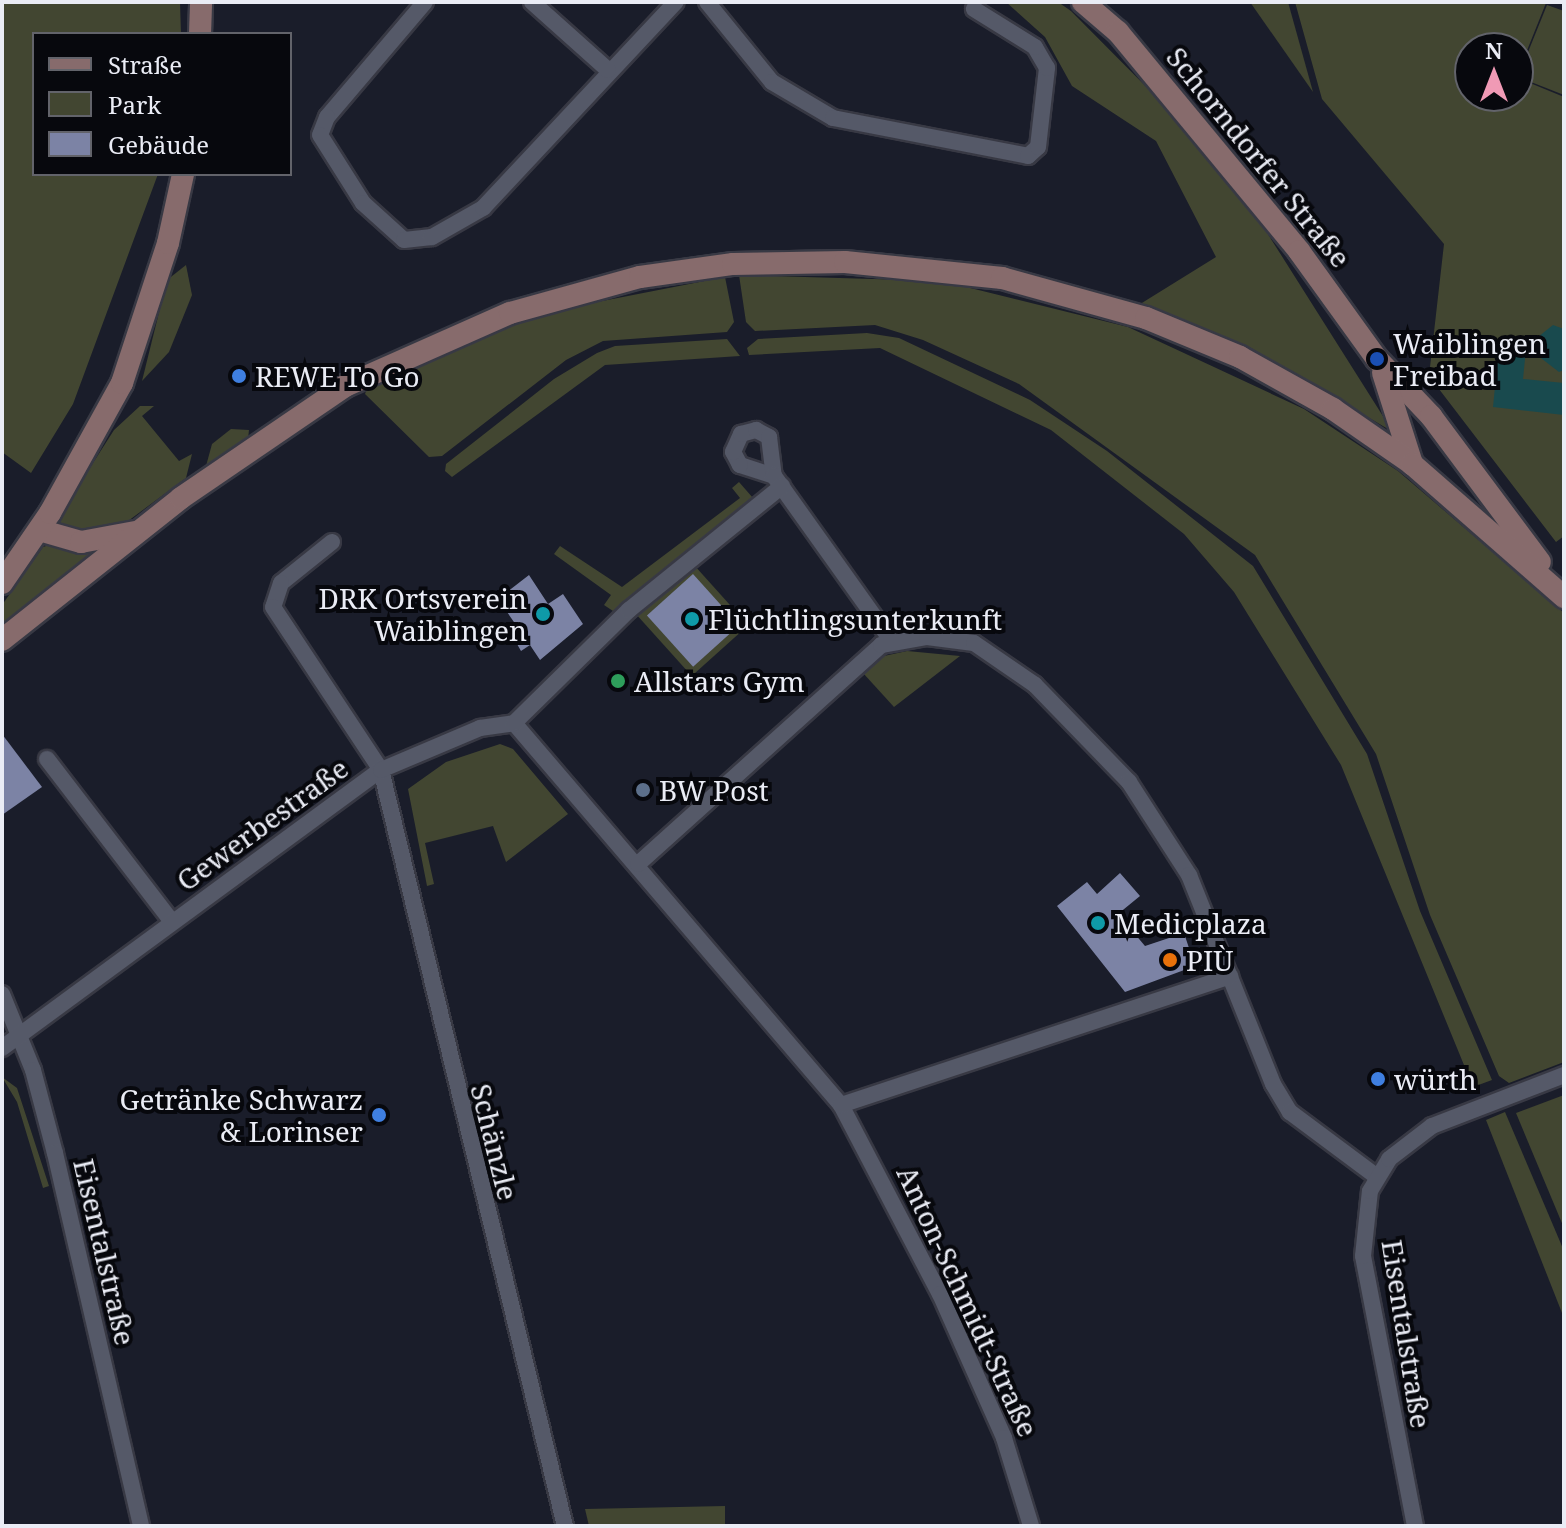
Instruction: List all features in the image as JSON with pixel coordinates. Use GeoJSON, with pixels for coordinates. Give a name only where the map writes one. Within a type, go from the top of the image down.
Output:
{"type":"FeatureCollection","features":[{"type":"Feature","properties":{"kind":"main road"},"geometry":{"type":"LineString","coordinates":[[200,32],[201,2]]}},
{"type":"Feature","properties":{"kind":"main road","name":"Schorndorfer Straße"},"geometry":{"type":"LineString","coordinates":[[1083,2],[1118,32],[1289,238],[1377,359],[1441,428],[1564,596]]}},
{"type":"Feature","properties":{"kind":"main road"},"geometry":{"type":"LineString","coordinates":[[2,583],[39,530],[122,383],[168,243],[183,176]]}},
{"type":"Feature","properties":{"kind":"main road"},"geometry":{"type":"LineString","coordinates":[[2,640],[136,532],[345,386],[459,332],[601,286],[733,264],[845,262],[1002,278],[1058,291],[1240,357],[1333,409],[1412,464]]}},
{"type":"Feature","properties":{"kind":"main road","name":"Schorndorfer Straße"},"geometry":{"type":"LineString","coordinates":[[1377,359],[1412,464],[1564,596]]}},
{"type":"Feature","properties":{"kind":"main road"},"geometry":{"type":"LineString","coordinates":[[39,530],[81,542],[136,532]]}},
{"type":"Feature","properties":{"kind":"street"},"geometry":{"type":"LineString","coordinates":[[425,2],[327,117],[320,135],[363,203],[404,240],[432,237],[475,215],[608,70],[676,2]]}},
{"type":"Feature","properties":{"kind":"street"},"geometry":{"type":"LineString","coordinates":[[532,2],[608,70]]}},
{"type":"Feature","properties":{"kind":"street"},"geometry":{"type":"LineString","coordinates":[[707,2],[772,82],[833,118],[1028,156],[1038,147],[1047,68],[1035,47],[974,9]]}},
{"type":"Feature","properties":{"kind":"street"},"geometry":{"type":"LineString","coordinates":[[381,770],[480,728],[514,723],[625,613],[778,481],[891,640]]}},
{"type":"Feature","properties":{"kind":"street","name":"Gewerbestraße"},"geometry":{"type":"LineString","coordinates":[[2,1048],[381,770],[273,607],[281,583],[332,542]]}},
{"type":"Feature","properties":{"kind":"street"},"geometry":{"type":"LineString","coordinates":[[638,864],[891,640],[974,643],[1014,668],[1062,711],[1129,782],[1176,852],[1290,1112],[1376,1176],[1432,1126],[1564,1075]]}},
{"type":"Feature","properties":{"kind":"street","name":"Anton-Schmidt-Straße"},"geometry":{"type":"LineString","coordinates":[[514,723],[638,864],[841,1105],[940,1294],[1004,1438],[1031,1526]]}},
{"type":"Feature","properties":{"kind":"street"},"geometry":{"type":"LineString","coordinates":[[47,759],[172,922]]}},
{"type":"Feature","properties":{"kind":"street","name":"Schänzle"},"geometry":{"type":"LineString","coordinates":[[381,770],[565,1526]]}},
{"type":"Feature","properties":{"kind":"street"},"geometry":{"type":"LineString","coordinates":[[841,1105],[1230,976]]}},
{"type":"Feature","properties":{"kind":"street","name":"Eisentalstraße"},"geometry":{"type":"LineString","coordinates":[[2,994],[19,1035],[59,1168],[141,1526]]}},
{"type":"Feature","properties":{"kind":"street","name":"Eisentalstraße"},"geometry":{"type":"LineString","coordinates":[[1376,1176],[1366,1205],[1363,1256],[1415,1526]]}},
{"type":"Feature","properties":{"kind":"green space"},"geometry":{"type":"Polygon","coordinates":[[[2,2],[180,2],[181,32],[32,32],[32,176],[157,176],[73,404],[31,473],[2,452],[2,2]]]}},
{"type":"Feature","properties":{"kind":"green space"},"geometry":{"type":"Polygon","coordinates":[[[1006,2],[1058,2],[1071,11],[1204,145],[1259,220],[1393,432],[1251,348],[1137,306],[1216,257],[1156,141],[1072,86],[1045,37],[1006,2]]]}},
{"type":"Feature","properties":{"kind":"green space"},"geometry":{"type":"Polygon","coordinates":[[[1250,2],[1288,2],[1313,92],[1250,2]]]}},
{"type":"Feature","properties":{"kind":"green space"},"geometry":{"type":"Polygon","coordinates":[[[1295,2],[1546,3],[1534,33],[1454,32],[1454,112],[1534,112],[1534,85],[1564,97],[1564,536],[1556,542],[1429,376],[1444,244],[1322,99],[1295,2]]]}},
{"type":"Feature","properties":{"kind":"green space"},"geometry":{"type":"Polygon","coordinates":[[[1547,5],[1564,11],[1564,95],[1534,83],[1534,37],[1547,5]]]}},
{"type":"Feature","properties":{"kind":"green space"},"geometry":{"type":"Polygon","coordinates":[[[186,265],[192,295],[169,352],[142,381],[167,280],[186,265]]]}},
{"type":"Feature","properties":{"kind":"green space"},"geometry":{"type":"Polygon","coordinates":[[[739,275],[942,281],[1128,327],[1304,409],[1398,471],[1564,613],[1564,1062],[1509,1083],[1499,1076],[1430,915],[1376,754],[1255,555],[1019,384],[923,340],[875,325],[755,331],[746,322],[739,275]]]}},
{"type":"Feature","properties":{"kind":"green space"},"geometry":{"type":"Polygon","coordinates":[[[725,277],[734,322],[727,332],[603,341],[566,360],[442,456],[429,457],[365,394],[368,385],[546,312],[725,277]]]}},
{"type":"Feature","properties":{"kind":"green space"},"geometry":{"type":"Polygon","coordinates":[[[867,333],[899,338],[1030,400],[1107,451],[1253,566],[1367,754],[1420,911],[1492,1080],[1473,1087],[1341,765],[1234,592],[1184,534],[1051,430],[880,348],[749,355],[747,348],[758,339],[867,333]]]}},
{"type":"Feature","properties":{"kind":"green space"},"geometry":{"type":"Polygon","coordinates":[[[727,339],[740,356],[605,365],[452,477],[445,471],[446,464],[554,379],[597,353],[615,346],[727,339]]]}},
{"type":"Feature","properties":{"kind":"green space"},"geometry":{"type":"Polygon","coordinates":[[[140,406],[154,406],[142,416],[179,461],[192,454],[186,478],[124,524],[90,536],[54,524],[114,430],[140,406]]]}},
{"type":"Feature","properties":{"kind":"green space"},"geometry":{"type":"Polygon","coordinates":[[[231,429],[249,430],[248,439],[206,466],[212,444],[231,429]]]}},
{"type":"Feature","properties":{"kind":"green space"},"geometry":{"type":"Polygon","coordinates":[[[739,482],[753,498],[613,611],[604,605],[611,595],[554,554],[560,546],[622,587],[740,498],[732,488],[739,482]]]}},
{"type":"Feature","properties":{"kind":"green space"},"geometry":{"type":"Polygon","coordinates":[[[52,544],[99,550],[2,632],[2,605],[43,547],[52,544]]]}},
{"type":"Feature","properties":{"kind":"green space","name":"Flüchtlingsunterkunft"},"geometry":{"type":"Polygon","coordinates":[[[694,565],[748,625],[692,676],[638,616],[694,565]]]}},
{"type":"Feature","properties":{"kind":"green space"},"geometry":{"type":"Polygon","coordinates":[[[907,651],[960,656],[894,707],[863,673],[884,656],[907,651]]]}},
{"type":"Feature","properties":{"kind":"green space"},"geometry":{"type":"Polygon","coordinates":[[[500,744],[513,749],[568,814],[506,862],[493,826],[425,843],[434,884],[427,886],[408,789],[446,762],[500,744]]]}},
{"type":"Feature","properties":{"kind":"green space"},"geometry":{"type":"Polygon","coordinates":[[[2,1077],[17,1088],[49,1186],[43,1188],[17,1102],[2,1077]]]}},
{"type":"Feature","properties":{"kind":"green space"},"geometry":{"type":"Polygon","coordinates":[[[1564,1095],[1564,1228],[1516,1113],[1564,1095]]]}},
{"type":"Feature","properties":{"kind":"green space"},"geometry":{"type":"Polygon","coordinates":[[[1505,1112],[1564,1251],[1564,1318],[1486,1120],[1505,1112]]]}},
{"type":"Feature","properties":{"kind":"green space"},"geometry":{"type":"Polygon","coordinates":[[[725,1506],[725,1526],[589,1526],[585,1509],[725,1506]]]}},
{"type":"Feature","properties":{"kind":"shaded area"},"geometry":{"type":"Polygon","coordinates":[[[1553,325],[1564,329],[1564,370],[1559,372],[1537,355],[1538,337],[1553,325]]]}},
{"type":"Feature","properties":{"kind":"shaded area"},"geometry":{"type":"Polygon","coordinates":[[[1499,346],[1526,349],[1523,379],[1564,383],[1564,415],[1493,407],[1499,346]]]}},
{"type":"Feature","properties":{"kind":"building","name":"Flüchtlingsunterkunft"},"geometry":{"type":"Polygon","coordinates":[[[693,574],[739,625],[693,667],[647,615],[693,574]]]}},
{"type":"Feature","properties":{"kind":"building","name":"DRK Ortsverein Waiblingen"},"geometry":{"type":"Polygon","coordinates":[[[529,575],[548,604],[563,594],[583,624],[540,660],[530,645],[521,651],[509,630],[516,625],[498,599],[529,575]]]}},
{"type":"Feature","properties":{"kind":"building"},"geometry":{"type":"Polygon","coordinates":[[[2,734],[42,787],[2,815],[2,734]]]}},
{"type":"Feature","properties":{"kind":"building","name":"Medicplaza"},"geometry":{"type":"Polygon","coordinates":[[[1120,873],[1140,896],[1118,914],[1145,946],[1184,933],[1195,966],[1125,992],[1057,906],[1087,882],[1097,894],[1120,873]]]}},
{"type":"Feature","properties":{"kind":"place","name":"Waiblingen Freibad"},"geometry":{"type":"Point","coordinates":[1377,359]}},
{"type":"Feature","properties":{"kind":"place","name":"REWE To Go"},"geometry":{"type":"Point","coordinates":[239,376]}},
{"type":"Feature","properties":{"kind":"place","name":"DRK Ortsverein Waiblingen"},"geometry":{"type":"Point","coordinates":[543,614]}},
{"type":"Feature","properties":{"kind":"place","name":"Flüchtlingsunterkunft"},"geometry":{"type":"Point","coordinates":[692,619]}},
{"type":"Feature","properties":{"kind":"place","name":"Allstars Gym"},"geometry":{"type":"Point","coordinates":[618,681]}},
{"type":"Feature","properties":{"kind":"place","name":"BW Post"},"geometry":{"type":"Point","coordinates":[643,790]}},
{"type":"Feature","properties":{"kind":"place","name":"Medicplaza"},"geometry":{"type":"Point","coordinates":[1098,923]}},
{"type":"Feature","properties":{"kind":"place","name":"PIÙ"},"geometry":{"type":"Point","coordinates":[1170,960]}},
{"type":"Feature","properties":{"kind":"place","name":"würth"},"geometry":{"type":"Point","coordinates":[1378,1079]}},
{"type":"Feature","properties":{"kind":"place","name":"Getränke Schwarz & Lorinser"},"geometry":{"type":"Point","coordinates":[379,1115]}}]}
